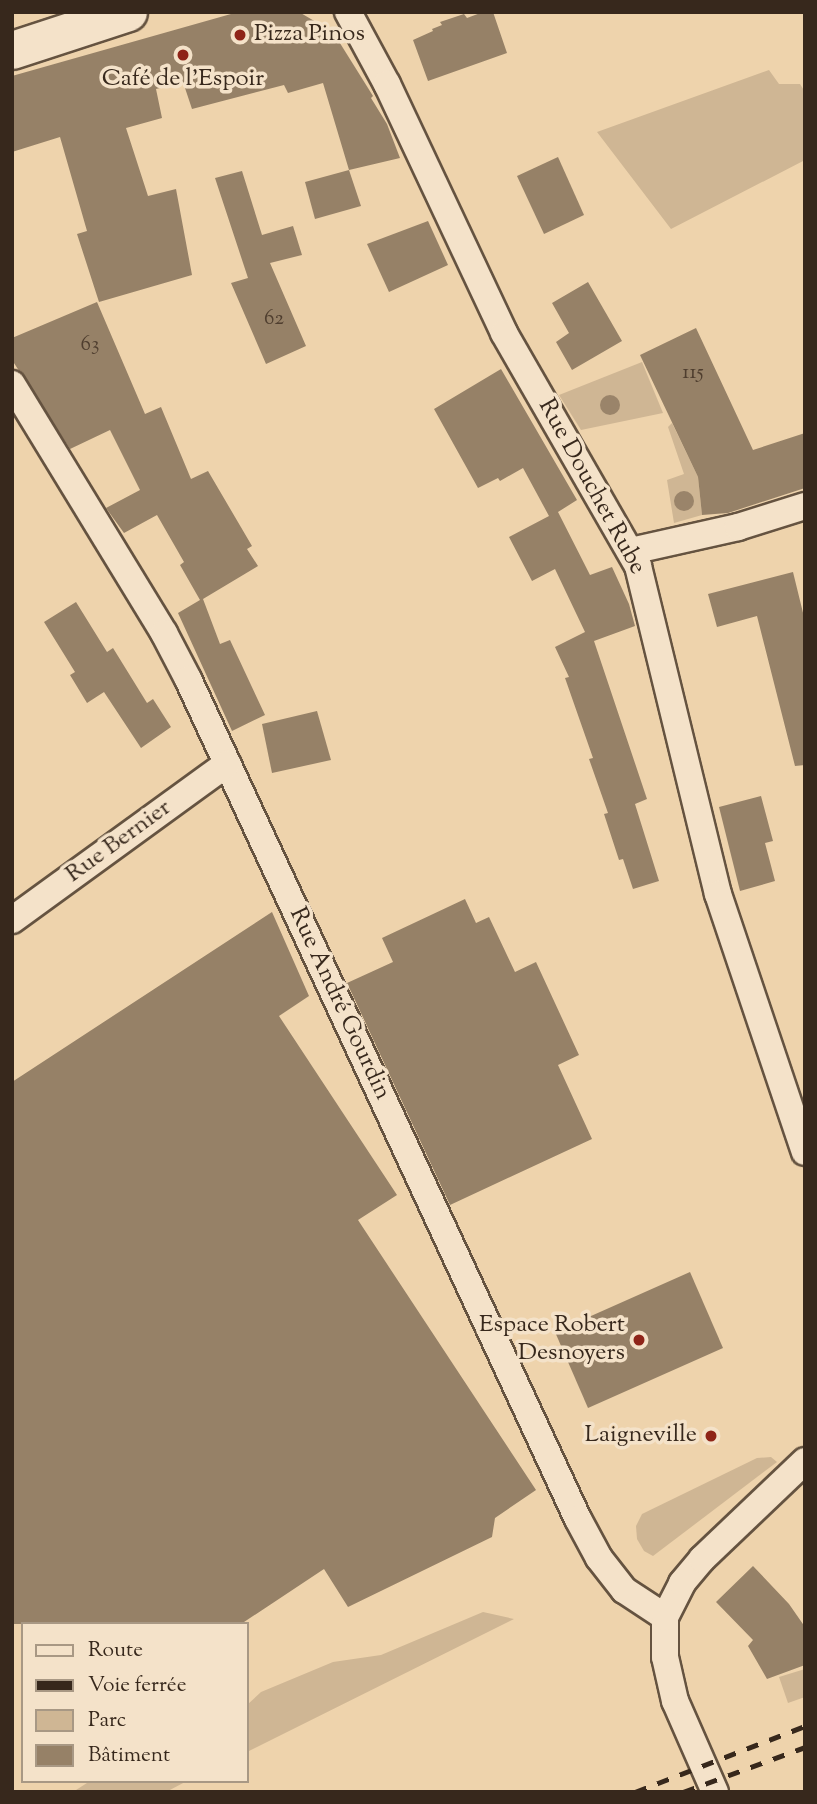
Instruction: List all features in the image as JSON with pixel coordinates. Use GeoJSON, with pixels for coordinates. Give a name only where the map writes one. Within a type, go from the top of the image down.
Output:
{"type":"FeatureCollection","features":[{"type":"Feature","properties":{"kind":"main road"},"geometry":{"type":"LineString","coordinates":[[12,50],[128,12]]}},
{"type":"Feature","properties":{"kind":"street","name":"Rue Douchet Rube"},"geometry":{"type":"LineString","coordinates":[[348,12],[387,84],[504,333],[631,551],[648,598],[718,894],[805,1152]]}},
{"type":"Feature","properties":{"kind":"street","name":"Rue André Gourdin"},"geometry":{"type":"LineString","coordinates":[[12,384],[164,633],[493,1331],[578,1519],[599,1558],[624,1590],[665,1616]]}},
{"type":"Feature","properties":{"kind":"street"},"geometry":{"type":"LineString","coordinates":[[631,551],[738,527],[805,506]]}},
{"type":"Feature","properties":{"kind":"street","name":"Rue Bernier"},"geometry":{"type":"LineString","coordinates":[[12,920],[227,764]]}},
{"type":"Feature","properties":{"kind":"street"},"geometry":{"type":"LineString","coordinates":[[712,1786],[675,1701],[666,1657],[665,1616],[682,1583],[702,1559],[805,1461]]}},
{"type":"Feature","properties":{"kind":"green space"},"geometry":{"type":"Polygon","coordinates":[[[769,70],[779,84],[800,84],[805,92],[805,160],[671,229],[597,132],[769,70]]]}},
{"type":"Feature","properties":{"kind":"green space"},"geometry":{"type":"Polygon","coordinates":[[[642,362],[663,413],[581,430],[559,395],[642,362]]]}},
{"type":"Feature","properties":{"kind":"green space"},"geometry":{"type":"Polygon","coordinates":[[[672,423],[698,477],[702,515],[674,523],[667,480],[684,474],[668,427],[672,423]]]}},
{"type":"Feature","properties":{"kind":"green space"},"geometry":{"type":"Polygon","coordinates":[[[771,1457],[777,1462],[653,1556],[644,1551],[637,1539],[636,1526],[642,1514],[757,1458],[771,1457]]]}},
{"type":"Feature","properties":{"kind":"green space"},"geometry":{"type":"Polygon","coordinates":[[[483,1612],[514,1619],[248,1752],[248,1704],[261,1692],[333,1662],[381,1655],[483,1612]]]}},
{"type":"Feature","properties":{"kind":"green space"},"geometry":{"type":"Polygon","coordinates":[[[805,1669],[805,1697],[788,1703],[779,1677],[805,1669]]]}},
{"type":"Feature","properties":{"kind":"green space"},"geometry":{"type":"Polygon","coordinates":[[[87,1783],[183,1783],[166,1792],[73,1792],[87,1783]]]}},
{"type":"Feature","properties":{"kind":"building"},"geometry":{"type":"Polygon","coordinates":[[[238,12],[299,12],[333,32],[373,96],[371,98],[387,124],[400,158],[349,170],[323,83],[288,93],[284,85],[192,109],[183,82],[156,89],[162,118],[126,128],[148,196],[176,189],[192,275],[99,302],[77,234],[87,231],[60,137],[12,152],[12,76],[238,12]]]}},
{"type":"Feature","properties":{"kind":"building"},"geometry":{"type":"Polygon","coordinates":[[[483,12],[493,12],[507,53],[428,81],[413,40],[442,25],[440,22],[464,14],[467,18],[483,12]]]}},
{"type":"Feature","properties":{"kind":"building"},"geometry":{"type":"Polygon","coordinates":[[[558,157],[584,215],[544,234],[517,176],[558,157]]]}},
{"type":"Feature","properties":{"kind":"building"},"geometry":{"type":"Polygon","coordinates":[[[349,170],[361,206],[315,219],[305,182],[349,170]]]}},
{"type":"Feature","properties":{"kind":"building"},"geometry":{"type":"Polygon","coordinates":[[[242,171],[262,235],[293,226],[302,255],[270,263],[306,346],[266,364],[231,283],[248,278],[215,178],[242,171]]]}},
{"type":"Feature","properties":{"kind":"building"},"geometry":{"type":"Polygon","coordinates":[[[428,221],[448,265],[389,292],[367,244],[428,221]]]}},
{"type":"Feature","properties":{"kind":"building"},"geometry":{"type":"Polygon","coordinates":[[[588,282],[622,341],[572,370],[556,342],[569,333],[552,303],[588,282]]]}},
{"type":"Feature","properties":{"kind":"building"},"geometry":{"type":"Polygon","coordinates":[[[97,302],[145,414],[161,407],[191,479],[208,471],[252,546],[247,549],[258,566],[203,599],[220,644],[230,640],[265,715],[232,731],[178,613],[200,600],[180,565],[184,562],[157,515],[124,533],[106,508],[140,490],[110,430],[70,449],[12,360],[12,338],[97,302]]]}},
{"type":"Feature","properties":{"kind":"building"},"geometry":{"type":"Polygon","coordinates":[[[696,328],[753,450],[805,433],[805,488],[728,513],[702,515],[698,477],[640,355],[696,328]]]}},
{"type":"Feature","properties":{"kind":"building"},"geometry":{"type":"Polygon","coordinates":[[[501,369],[577,500],[558,512],[590,575],[612,567],[629,604],[635,626],[594,641],[647,799],[635,804],[659,881],[633,889],[623,859],[619,860],[604,814],[608,813],[589,759],[593,758],[565,678],[569,677],[555,647],[585,632],[555,569],[532,581],[509,537],[549,516],[523,468],[500,481],[498,478],[478,488],[434,409],[501,369]]]}},
{"type":"Feature","properties":{"kind":"building"},"geometry":{"type":"Polygon","coordinates":[[[793,572],[805,621],[805,765],[795,766],[757,616],[717,627],[708,594],[793,572]]]}},
{"type":"Feature","properties":{"kind":"building"},"geometry":{"type":"Polygon","coordinates":[[[76,602],[107,652],[113,648],[147,703],[153,699],[171,727],[141,748],[104,692],[87,703],[70,675],[75,672],[44,622],[76,602]]]}},
{"type":"Feature","properties":{"kind":"building"},"geometry":{"type":"Polygon","coordinates":[[[317,711],[331,760],[272,773],[262,724],[317,711]]]}},
{"type":"Feature","properties":{"kind":"building"},"geometry":{"type":"Polygon","coordinates":[[[761,796],[773,841],[765,843],[775,881],[740,891],[719,807],[761,796]]]}},
{"type":"Feature","properties":{"kind":"building"},"geometry":{"type":"Polygon","coordinates":[[[465,899],[476,923],[489,917],[515,972],[536,962],[579,1055],[558,1065],[592,1139],[450,1205],[347,983],[393,962],[382,938],[465,899]]]}},
{"type":"Feature","properties":{"kind":"building"},"geometry":{"type":"Polygon","coordinates":[[[272,912],[309,996],[279,1016],[397,1195],[358,1220],[536,1490],[495,1518],[492,1537],[348,1607],[324,1569],[244,1622],[12,1624],[12,1082],[272,912]]]}},
{"type":"Feature","properties":{"kind":"building","name":"Espace Robert Desnoyers"},"geometry":{"type":"Polygon","coordinates":[[[690,1272],[723,1348],[588,1408],[555,1332],[690,1272]]]}},
{"type":"Feature","properties":{"kind":"building"},"geometry":{"type":"Polygon","coordinates":[[[753,1566],[789,1604],[805,1627],[805,1665],[767,1679],[748,1646],[753,1640],[716,1602],[753,1566]]]}},
{"type":"Feature","properties":{"kind":"railway"},"geometry":{"type":"LineString","coordinates":[[635,1792],[805,1726]]}},
{"type":"Feature","properties":{"kind":"railway"},"geometry":{"type":"LineString","coordinates":[[683,1792],[805,1747]]}},
{"type":"Feature","properties":{"kind":"place","name":"Pizza Pinos"},"geometry":{"type":"Point","coordinates":[240,35]}},
{"type":"Feature","properties":{"kind":"place","name":"Café de l'Espoir"},"geometry":{"type":"Point","coordinates":[183,55]}},
{"type":"Feature","properties":{"kind":"place","name":"Espace Robert Desnoyers"},"geometry":{"type":"Point","coordinates":[639,1340]}},
{"type":"Feature","properties":{"kind":"place","name":"Laigneville"},"geometry":{"type":"Point","coordinates":[711,1436]}}]}
